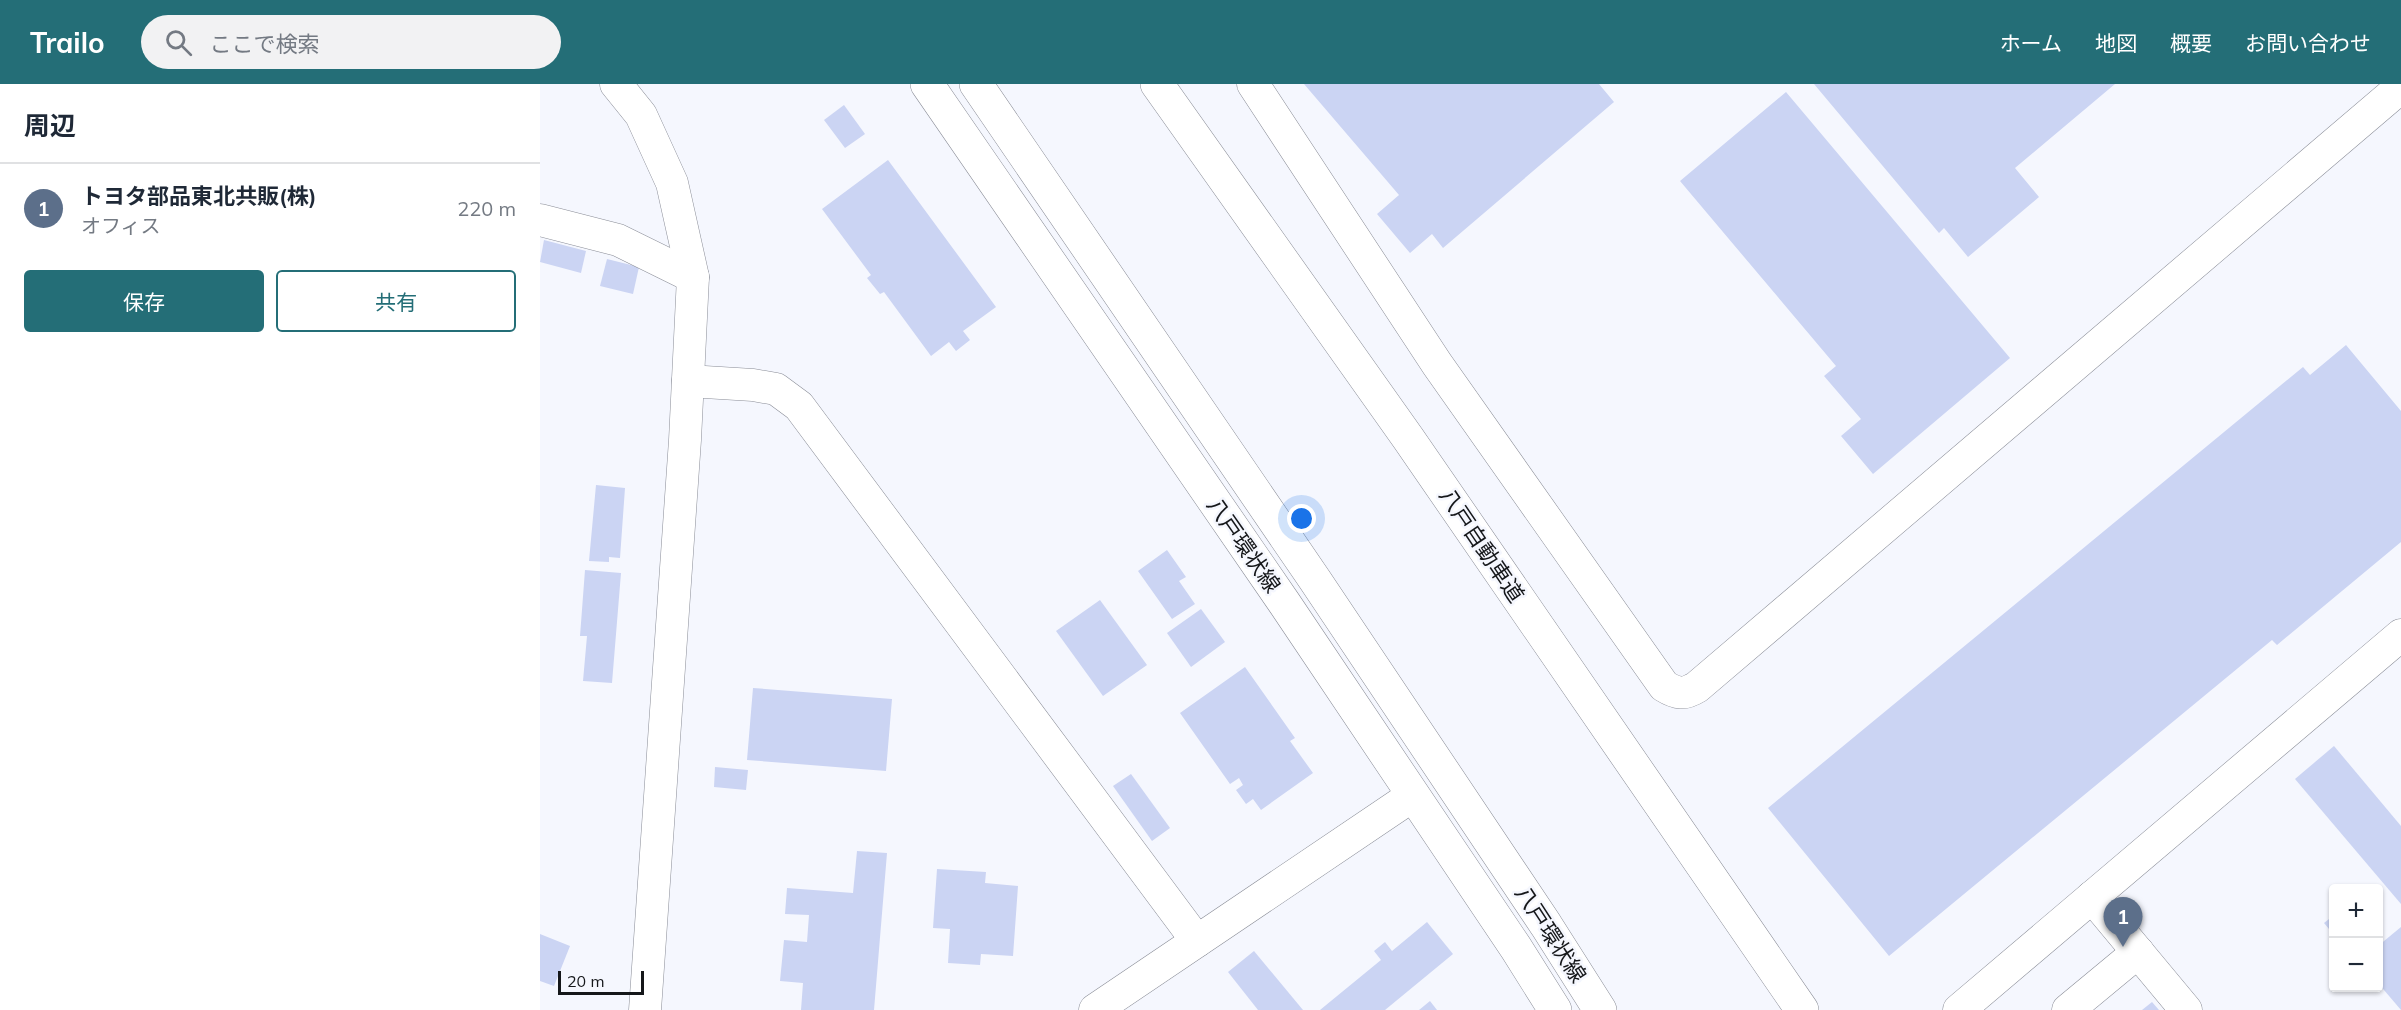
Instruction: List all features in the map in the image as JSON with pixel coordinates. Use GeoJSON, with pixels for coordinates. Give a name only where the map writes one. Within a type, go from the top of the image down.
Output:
{"type":"FeatureCollection","features":[{"type":"Feature","properties":{"kind":"main road","name":"八戸環状線"},"geometry":{"type":"LineString","coordinates":[[927,84],[1278,594],[1516,948],[1555,1010]]}},
{"type":"Feature","properties":{"kind":"main road","name":"八戸環状線"},"geometry":{"type":"LineString","coordinates":[[976,84],[1322,590],[1600,1010]]}},
{"type":"Feature","properties":{"kind":"main road","name":"八戸自動車道"},"geometry":{"type":"LineString","coordinates":[[1156,84],[1408,438],[1802,1010]]}},
{"type":"Feature","properties":{"kind":"street"},"geometry":{"type":"LineString","coordinates":[[616,84],[640,115],[672,183],[693,276],[688,381],[645,1010]]}},
{"type":"Feature","properties":{"kind":"street"},"geometry":{"type":"LineString","coordinates":[[1252,84],[1437,364],[1664,686],[1676,693],[1686,693],[1697,687],[2401,87]]}},
{"type":"Feature","properties":{"kind":"street"},"geometry":{"type":"LineString","coordinates":[[540,220],[618,240],[693,276]]}},
{"type":"Feature","properties":{"kind":"street"},"geometry":{"type":"LineString","coordinates":[[688,381],[753,384],[776,389],[799,406],[1197,941]]}},
{"type":"Feature","properties":{"kind":"street"},"geometry":{"type":"LineString","coordinates":[[1972,1006],[2092,897],[2401,635]]}},
{"type":"Feature","properties":{"kind":"street"},"geometry":{"type":"LineString","coordinates":[[1107,1007],[1197,941],[1412,796]]}},
{"type":"Feature","properties":{"kind":"street"},"geometry":{"type":"LineString","coordinates":[[2092,897],[2186,1010]]}},
{"type":"Feature","properties":{"kind":"street"},"geometry":{"type":"LineString","coordinates":[[2068,1010],[2138,952]]}},
{"type":"Feature","properties":{"kind":"building"},"geometry":{"type":"Polygon","coordinates":[[[1304,84],[1599,84],[1614,102],[1443,248],[1432,234],[1410,253],[1377,214],[1399,195],[1304,84]]]}},
{"type":"Feature","properties":{"kind":"building"},"geometry":{"type":"Polygon","coordinates":[[[1814,84],[2115,84],[2015,168],[2039,197],[1968,257],[1944,228],[1939,233],[1814,84]]]}},
{"type":"Feature","properties":{"kind":"building"},"geometry":{"type":"Polygon","coordinates":[[[1786,92],[2010,358],[1873,474],[1841,436],[1861,419],[1824,376],[1836,366],[1680,181],[1786,92]]]}},
{"type":"Feature","properties":{"kind":"building"},"geometry":{"type":"Polygon","coordinates":[[[844,105],[865,134],[845,148],[824,120],[844,105]]]}},
{"type":"Feature","properties":{"kind":"building"},"geometry":{"type":"Polygon","coordinates":[[[888,160],[996,307],[963,331],[970,340],[956,351],[949,342],[931,356],[884,292],[880,294],[867,278],[871,275],[822,209],[888,160]]]}},
{"type":"Feature","properties":{"kind":"building"},"geometry":{"type":"Polygon","coordinates":[[[544,240],[586,251],[581,273],[540,262],[544,240]]]}},
{"type":"Feature","properties":{"kind":"building"},"geometry":{"type":"Polygon","coordinates":[[[607,259],[639,267],[633,294],[600,286],[607,259]]]}},
{"type":"Feature","properties":{"kind":"building"},"geometry":{"type":"Polygon","coordinates":[[[2346,345],[2401,411],[2401,542],[2277,645],[2272,640],[1889,956],[1768,808],[2303,367],[2310,375],[2346,345]]]}},
{"type":"Feature","properties":{"kind":"building"},"geometry":{"type":"Polygon","coordinates":[[[596,485],[625,488],[620,558],[609,557],[609,562],[589,561],[596,485]]]}},
{"type":"Feature","properties":{"kind":"building"},"geometry":{"type":"Polygon","coordinates":[[[1167,550],[1186,577],[1179,581],[1195,604],[1172,619],[1138,571],[1167,550]]]}},
{"type":"Feature","properties":{"kind":"building"},"geometry":{"type":"Polygon","coordinates":[[[585,570],[621,573],[612,683],[583,681],[587,636],[580,636],[585,570]]]}},
{"type":"Feature","properties":{"kind":"building"},"geometry":{"type":"Polygon","coordinates":[[[1100,600],[1147,665],[1103,696],[1056,631],[1100,600]]]}},
{"type":"Feature","properties":{"kind":"building"},"geometry":{"type":"Polygon","coordinates":[[[1201,609],[1225,642],[1191,667],[1167,633],[1201,609]]]}},
{"type":"Feature","properties":{"kind":"building"},"geometry":{"type":"Polygon","coordinates":[[[1245,667],[1295,738],[1290,741],[1313,773],[1261,810],[1253,799],[1246,804],[1236,790],[1243,785],[1239,778],[1230,784],[1180,713],[1245,667]]]}},
{"type":"Feature","properties":{"kind":"building"},"geometry":{"type":"Polygon","coordinates":[[[753,688],[892,699],[886,771],[747,760],[753,688]]]}},
{"type":"Feature","properties":{"kind":"building"},"geometry":{"type":"Polygon","coordinates":[[[2334,746],[2401,826],[2401,904],[2295,779],[2334,746]]]}},
{"type":"Feature","properties":{"kind":"building"},"geometry":{"type":"Polygon","coordinates":[[[715,767],[748,770],[746,790],[714,787],[715,767]]]}},
{"type":"Feature","properties":{"kind":"building"},"geometry":{"type":"Polygon","coordinates":[[[1131,774],[1170,828],[1152,841],[1113,786],[1131,774]]]}},
{"type":"Feature","properties":{"kind":"building"},"geometry":{"type":"Polygon","coordinates":[[[857,851],[887,853],[874,1010],[801,1010],[803,983],[780,981],[784,940],[807,942],[809,915],[785,914],[787,888],[853,893],[857,851]]]}},
{"type":"Feature","properties":{"kind":"building"},"geometry":{"type":"Polygon","coordinates":[[[937,869],[986,872],[985,883],[1018,886],[1013,956],[981,954],[980,965],[948,963],[950,929],[933,928],[937,869]]]}},
{"type":"Feature","properties":{"kind":"building"},"geometry":{"type":"Polygon","coordinates":[[[2329,919],[2329,929],[2324,923],[2329,919]]]}},
{"type":"Feature","properties":{"kind":"building"},"geometry":{"type":"Polygon","coordinates":[[[1427,922],[1453,954],[1385,1010],[1320,1010],[1381,960],[1374,951],[1385,942],[1392,951],[1427,922]]]}},
{"type":"Feature","properties":{"kind":"building"},"geometry":{"type":"Polygon","coordinates":[[[2401,927],[2401,1010],[2383,989],[2383,942],[2401,927]]]}},
{"type":"Feature","properties":{"kind":"building"},"geometry":{"type":"Polygon","coordinates":[[[540,934],[570,946],[554,986],[540,981],[540,934]]]}},
{"type":"Feature","properties":{"kind":"building"},"geometry":{"type":"Polygon","coordinates":[[[1254,951],[1303,1010],[1258,1010],[1228,972],[1254,951]]]}},
{"type":"Feature","properties":{"kind":"building"},"geometry":{"type":"Polygon","coordinates":[[[1430,1001],[1437,1010],[1419,1010],[1430,1001]]]}},
{"type":"Feature","properties":{"kind":"building"},"geometry":{"type":"Polygon","coordinates":[[[2152,1002],[2159,1010],[2142,1010],[2152,1002]]]}},
{"type":"Feature","properties":{"kind":"place","name":"トヨタ部品東北共販(株)"},"geometry":{"type":"Point","coordinates":[2123,947]}}]}
